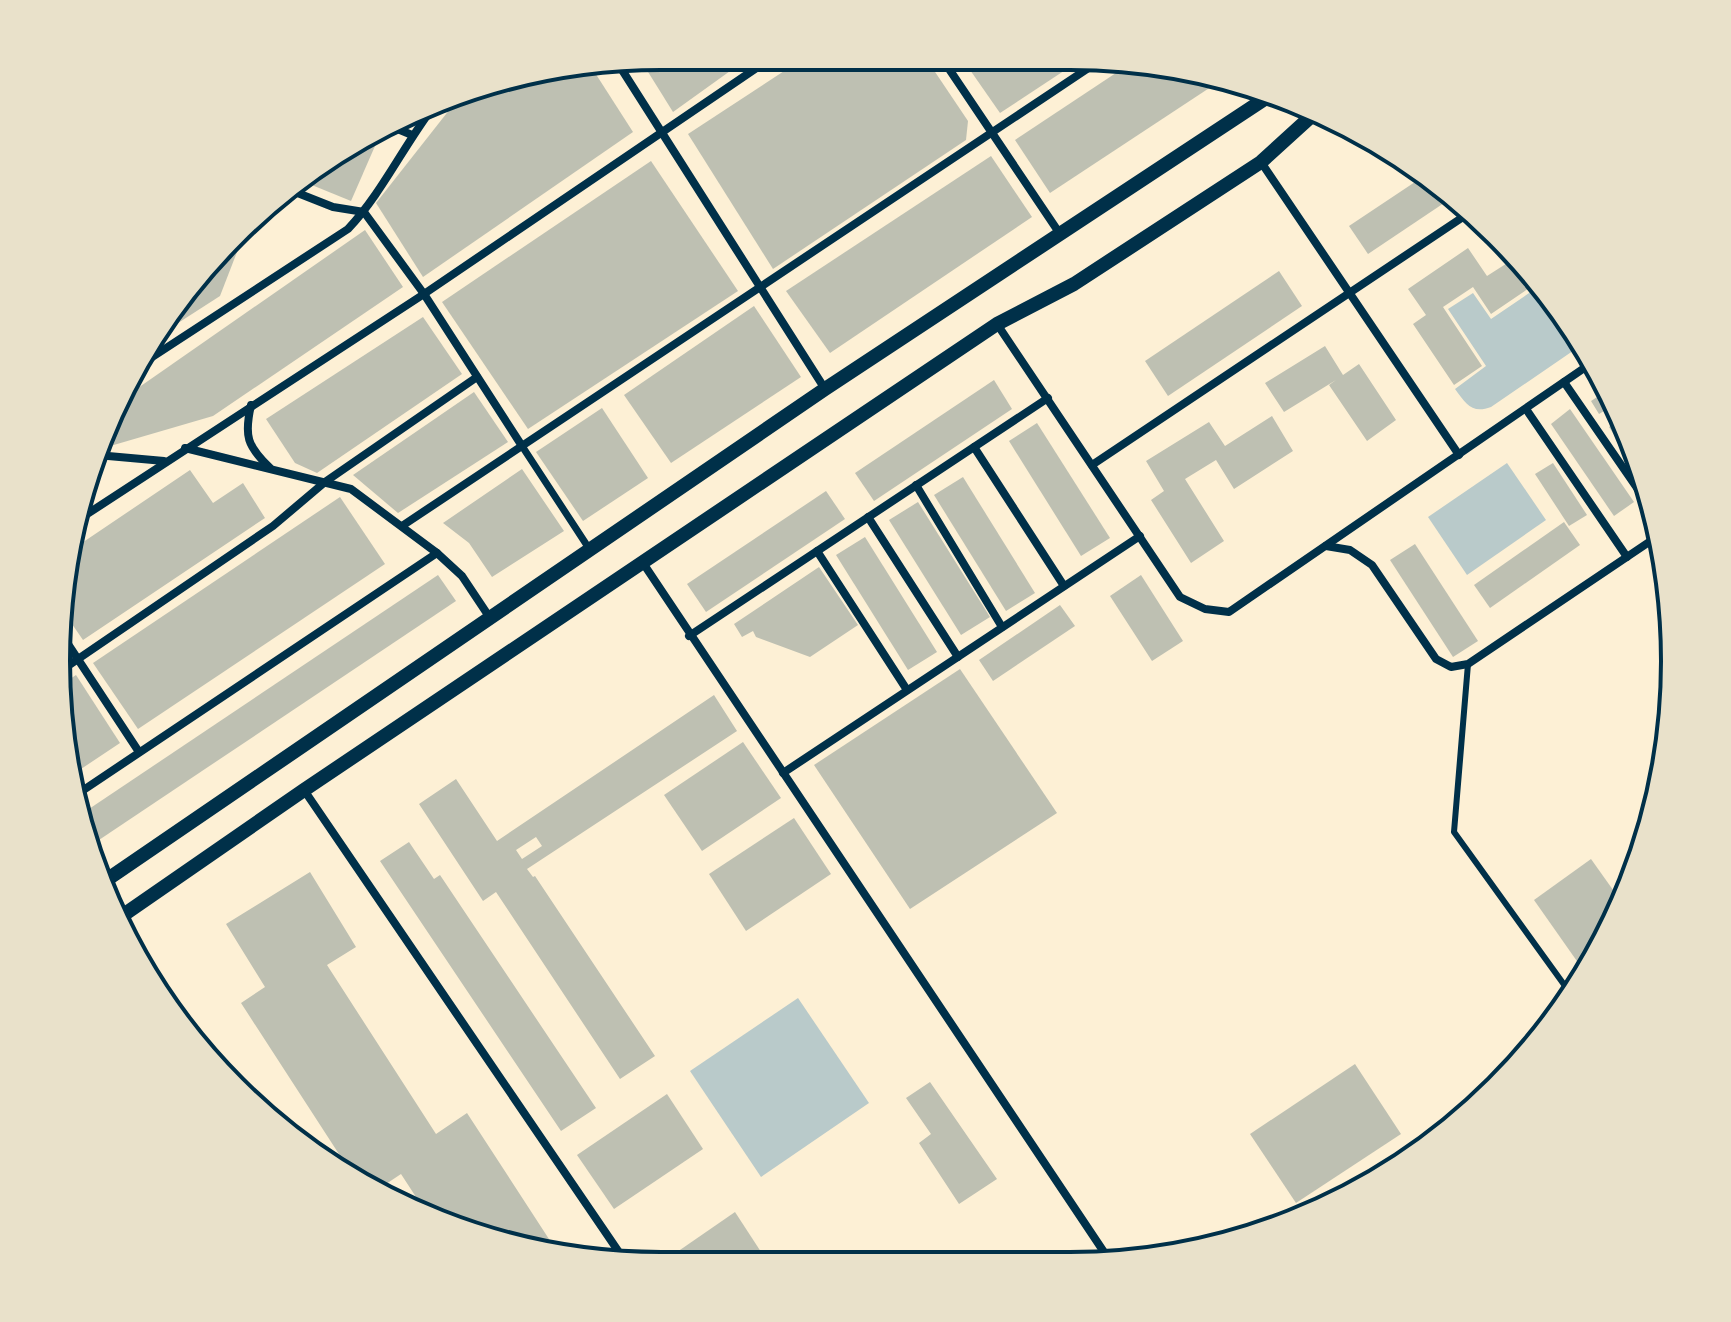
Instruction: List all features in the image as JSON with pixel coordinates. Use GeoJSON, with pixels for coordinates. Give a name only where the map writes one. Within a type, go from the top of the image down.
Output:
{"type":"FeatureCollection","features":[{"type":"Feature","properties":{"kind":"street"},"geometry":{"type":"LineString","coordinates":[[89,513],[424,294],[753,70]]}},
{"type":"Feature","properties":{"kind":"street"},"geometry":{"type":"LineString","coordinates":[[950,70],[1060,234]]}},
{"type":"Feature","properties":{"kind":"street"},"geometry":{"type":"LineString","coordinates":[[402,526],[1085,70]]}},
{"type":"Feature","properties":{"kind":"street"},"geometry":{"type":"LineString","coordinates":[[623,71],[825,389]]}},
{"type":"Feature","properties":{"kind":"street"},"geometry":{"type":"LineString","coordinates":[[111,877],[825,389],[1261,101]]}},
{"type":"Feature","properties":{"kind":"street"},"geometry":{"type":"LineString","coordinates":[[156,355],[348,229],[364,212],[423,120]]}},
{"type":"Feature","properties":{"kind":"street"},"geometry":{"type":"LineString","coordinates":[[127,913],[997,324],[1074,284],[1261,162],[1307,120]]}},
{"type":"Feature","properties":{"kind":"street"},"geometry":{"type":"LineString","coordinates":[[401,130],[412,135]]}},
{"type":"Feature","properties":{"kind":"street"},"geometry":{"type":"LineString","coordinates":[[1261,162],[1459,455]]}},
{"type":"Feature","properties":{"kind":"street"},"geometry":{"type":"LineString","coordinates":[[299,194],[333,207],[364,212],[424,294],[590,550]]}},
{"type":"Feature","properties":{"kind":"street"},"geometry":{"type":"LineString","coordinates":[[1092,465],[1461,218]]}},
{"type":"Feature","properties":{"kind":"street"},"geometry":{"type":"LineString","coordinates":[[997,324],[1180,597],[1205,609],[1229,612],[1583,369]]}},
{"type":"Feature","properties":{"kind":"street"},"geometry":{"type":"LineString","coordinates":[[70,665],[273,526],[325,482],[477,377]]}},
{"type":"Feature","properties":{"kind":"street"},"geometry":{"type":"LineString","coordinates":[[1564,382],[1634,483]]}},
{"type":"Feature","properties":{"kind":"street"},"geometry":{"type":"LineString","coordinates":[[689,636],[1048,398]]}},
{"type":"Feature","properties":{"kind":"street"},"geometry":{"type":"LineString","coordinates":[[251,405],[247,425],[249,441],[254,453],[271,468]]}},
{"type":"Feature","properties":{"kind":"street"},"geometry":{"type":"LineString","coordinates":[[1526,409],[1627,557]]}},
{"type":"Feature","properties":{"kind":"street"},"geometry":{"type":"LineString","coordinates":[[974,447],[1064,586]]}},
{"type":"Feature","properties":{"kind":"street"},"geometry":{"type":"LineString","coordinates":[[185,448],[351,489],[437,553],[462,576],[490,618]]}},
{"type":"Feature","properties":{"kind":"street"},"geometry":{"type":"LineString","coordinates":[[107,456],[165,461]]}},
{"type":"Feature","properties":{"kind":"street"},"geometry":{"type":"LineString","coordinates":[[916,485],[1002,627]]}},
{"type":"Feature","properties":{"kind":"street"},"geometry":{"type":"LineString","coordinates":[[868,517],[958,657]]}},
{"type":"Feature","properties":{"kind":"street"},"geometry":{"type":"LineString","coordinates":[[783,773],[1140,536]]}},
{"type":"Feature","properties":{"kind":"street"},"geometry":{"type":"LineString","coordinates":[[1325,546],[1350,550],[1372,565],[1436,659],[1451,667],[1468,664],[1649,542]]}},
{"type":"Feature","properties":{"kind":"street"},"geometry":{"type":"LineString","coordinates":[[817,551],[907,690]]}},
{"type":"Feature","properties":{"kind":"street"},"geometry":{"type":"LineString","coordinates":[[84,789],[437,553]]}},
{"type":"Feature","properties":{"kind":"street"},"geometry":{"type":"LineString","coordinates":[[643,563],[1103,1251]]}},
{"type":"Feature","properties":{"kind":"street"},"geometry":{"type":"LineString","coordinates":[[70,648],[139,752]]}},
{"type":"Feature","properties":{"kind":"street"},"geometry":{"type":"LineString","coordinates":[[304,790],[618,1251]]}},
{"type":"Feature","properties":{"kind":"lane"},"geometry":{"type":"LineString","coordinates":[[1468,664],[1454,832],[1564,984]]}},
{"type":"Feature","properties":{"kind":"shaded area"},"geometry":{"type":"Polygon","coordinates":[[[1531,292],[1573,351],[1491,407],[1479,409],[1470,406],[1455,389],[1486,366],[1448,309],[1473,293],[1491,319],[1531,292]]]}},
{"type":"Feature","properties":{"kind":"shaded area"},"geometry":{"type":"Polygon","coordinates":[[[1507,463],[1546,520],[1467,575],[1428,517],[1507,463]]]}},
{"type":"Feature","properties":{"kind":"shaded area"},"geometry":{"type":"Polygon","coordinates":[[[798,998],[869,1103],[761,1177],[690,1071],[798,998]]]}},
{"type":"Feature","properties":{"kind":"building"},"geometry":{"type":"Polygon","coordinates":[[[647,70],[732,70],[673,112],[647,70]]]}},
{"type":"Feature","properties":{"kind":"building"},"geometry":{"type":"Polygon","coordinates":[[[786,70],[934,70],[968,121],[966,140],[773,269],[688,134],[786,70]]]}},
{"type":"Feature","properties":{"kind":"building"},"geometry":{"type":"Polygon","coordinates":[[[970,70],[1065,70],[1000,113],[970,70]]]}},
{"type":"Feature","properties":{"kind":"building"},"geometry":{"type":"Polygon","coordinates":[[[1118,72],[1211,87],[1050,193],[1015,140],[1118,72]]]}},
{"type":"Feature","properties":{"kind":"building"},"geometry":{"type":"Polygon","coordinates":[[[596,74],[633,132],[423,277],[376,203],[450,109],[508,90],[596,74]]]}},
{"type":"Feature","properties":{"kind":"building"},"geometry":{"type":"Polygon","coordinates":[[[373,145],[375,146],[351,201],[311,185],[373,145]]]}},
{"type":"Feature","properties":{"kind":"building"},"geometry":{"type":"Polygon","coordinates":[[[991,156],[1032,217],[830,353],[786,291],[991,156]]]}},
{"type":"Feature","properties":{"kind":"building"},"geometry":{"type":"Polygon","coordinates":[[[651,161],[738,291],[528,429],[442,302],[651,161]]]}},
{"type":"Feature","properties":{"kind":"building"},"geometry":{"type":"Polygon","coordinates":[[[1415,182],[1444,203],[1368,254],[1349,226],[1415,182]]]}},
{"type":"Feature","properties":{"kind":"building"},"geometry":{"type":"Polygon","coordinates":[[[365,230],[403,287],[213,416],[111,446],[137,389],[365,230]]]}},
{"type":"Feature","properties":{"kind":"building"},"geometry":{"type":"Polygon","coordinates":[[[239,248],[220,296],[176,324],[239,248]]]}},
{"type":"Feature","properties":{"kind":"building"},"geometry":{"type":"Polygon","coordinates":[[[1468,248],[1487,276],[1507,263],[1529,288],[1491,314],[1473,287],[1443,307],[1482,366],[1454,385],[1413,324],[1426,315],[1408,289],[1468,248]]]}},
{"type":"Feature","properties":{"kind":"building"},"geometry":{"type":"Polygon","coordinates":[[[1279,271],[1302,306],[1168,396],[1145,361],[1279,271]]]}},
{"type":"Feature","properties":{"kind":"building"},"geometry":{"type":"Polygon","coordinates":[[[754,306],[801,377],[671,463],[624,395],[754,306]]]}},
{"type":"Feature","properties":{"kind":"building"},"geometry":{"type":"Polygon","coordinates":[[[423,317],[462,374],[317,473],[295,463],[266,419],[423,317]]]}},
{"type":"Feature","properties":{"kind":"building"},"geometry":{"type":"Polygon","coordinates":[[[1325,346],[1343,375],[1359,364],[1396,420],[1367,441],[1329,385],[1336,380],[1284,412],[1265,383],[1325,346]]]}},
{"type":"Feature","properties":{"kind":"building"},"geometry":{"type":"Polygon","coordinates":[[[994,380],[1012,409],[874,501],[855,473],[994,380]]]}},
{"type":"Feature","properties":{"kind":"building"},"geometry":{"type":"Polygon","coordinates":[[[474,392],[508,442],[398,513],[353,475],[474,392]]]}},
{"type":"Feature","properties":{"kind":"building"},"geometry":{"type":"Polygon","coordinates":[[[1598,396],[1607,415],[1604,411],[1599,414],[1591,401],[1598,396]]]}},
{"type":"Feature","properties":{"kind":"building"},"geometry":{"type":"Polygon","coordinates":[[[602,408],[648,478],[583,521],[536,452],[602,408]]]}},
{"type":"Feature","properties":{"kind":"building"},"geometry":{"type":"Polygon","coordinates":[[[1570,409],[1634,502],[1614,516],[1551,424],[1570,409]]]}},
{"type":"Feature","properties":{"kind":"building"},"geometry":{"type":"Polygon","coordinates":[[[1272,416],[1293,451],[1234,489],[1216,460],[1185,479],[1224,541],[1191,563],[1151,500],[1164,491],[1146,461],[1209,422],[1225,446],[1272,416]]]}},
{"type":"Feature","properties":{"kind":"building"},"geometry":{"type":"Polygon","coordinates":[[[1037,423],[1110,538],[1081,556],[1009,441],[1037,423]]]}},
{"type":"Feature","properties":{"kind":"building"},"geometry":{"type":"Polygon","coordinates":[[[1553,463],[1587,515],[1569,526],[1535,474],[1553,463]]]}},
{"type":"Feature","properties":{"kind":"building"},"geometry":{"type":"Polygon","coordinates":[[[522,469],[564,531],[492,577],[469,543],[443,523],[522,469]]]}},
{"type":"Feature","properties":{"kind":"building"},"geometry":{"type":"Polygon","coordinates":[[[190,470],[213,503],[243,483],[265,518],[83,640],[71,623],[82,543],[190,470]]]}},
{"type":"Feature","properties":{"kind":"building"},"geometry":{"type":"Polygon","coordinates":[[[963,477],[1035,593],[1006,611],[934,495],[963,477]]]}},
{"type":"Feature","properties":{"kind":"building"},"geometry":{"type":"Polygon","coordinates":[[[826,491],[845,519],[706,612],[687,584],[826,491]]]}},
{"type":"Feature","properties":{"kind":"building"},"geometry":{"type":"Polygon","coordinates":[[[340,497],[385,564],[138,729],[93,663],[340,497]]]}},
{"type":"Feature","properties":{"kind":"building"},"geometry":{"type":"Polygon","coordinates":[[[918,502],[990,617],[961,635],[889,520],[918,502]]]}},
{"type":"Feature","properties":{"kind":"building"},"geometry":{"type":"Polygon","coordinates":[[[1564,522],[1580,545],[1490,608],[1474,585],[1564,522]]]}},
{"type":"Feature","properties":{"kind":"building"},"geometry":{"type":"Polygon","coordinates":[[[865,537],[937,652],[908,670],[836,555],[865,537]]]}},
{"type":"Feature","properties":{"kind":"building"},"geometry":{"type":"Polygon","coordinates":[[[1415,544],[1478,641],[1453,657],[1390,560],[1415,544]]]}},
{"type":"Feature","properties":{"kind":"building"},"geometry":{"type":"Polygon","coordinates":[[[819,567],[858,625],[810,657],[756,637],[753,631],[742,637],[734,624],[819,567]]]}},
{"type":"Feature","properties":{"kind":"building"},"geometry":{"type":"Polygon","coordinates":[[[438,575],[456,601],[98,841],[89,809],[438,575]]]}},
{"type":"Feature","properties":{"kind":"building"},"geometry":{"type":"Polygon","coordinates":[[[1141,575],[1183,641],[1152,661],[1110,596],[1141,575]]]}},
{"type":"Feature","properties":{"kind":"building"},"geometry":{"type":"Polygon","coordinates":[[[1060,605],[1075,626],[993,681],[979,660],[1060,605]]]}},
{"type":"Feature","properties":{"kind":"building"},"geometry":{"type":"Polygon","coordinates":[[[960,669],[1057,813],[910,909],[814,765],[960,669]]]}},
{"type":"Feature","properties":{"kind":"building"},"geometry":{"type":"Polygon","coordinates":[[[76,675],[120,743],[80,770],[71,700],[70,679],[76,675]]]}},
{"type":"Feature","properties":{"kind":"building"},"geometry":{"type":"Polygon","coordinates":[[[714,695],[737,731],[527,869],[535,876],[655,1056],[620,1079],[496,892],[483,901],[419,804],[456,779],[497,841],[714,695]],[[536,837],[516,850],[522,859],[542,846],[536,837]]]}},
{"type":"Feature","properties":{"kind":"building"},"geometry":{"type":"Polygon","coordinates":[[[743,742],[781,798],[702,851],[664,795],[743,742]]]}},
{"type":"Feature","properties":{"kind":"building"},"geometry":{"type":"Polygon","coordinates":[[[794,818],[831,874],[746,931],[709,874],[794,818]]]}},
{"type":"Feature","properties":{"kind":"building"},"geometry":{"type":"Polygon","coordinates":[[[409,842],[434,879],[440,875],[596,1108],[561,1131],[380,861],[409,842]]]}},
{"type":"Feature","properties":{"kind":"building"},"geometry":{"type":"Polygon","coordinates":[[[1591,859],[1614,891],[1578,962],[1534,900],[1591,859]]]}},
{"type":"Feature","properties":{"kind":"building"},"geometry":{"type":"Polygon","coordinates":[[[310,872],[356,947],[327,965],[436,1134],[467,1113],[551,1242],[471,1221],[435,1207],[417,1199],[401,1174],[386,1184],[341,1157],[241,1003],[265,987],[226,924],[310,872]]]}},
{"type":"Feature","properties":{"kind":"building"},"geometry":{"type":"Polygon","coordinates":[[[1355,1064],[1401,1134],[1296,1203],[1250,1134],[1355,1064]]]}},
{"type":"Feature","properties":{"kind":"building"},"geometry":{"type":"Polygon","coordinates":[[[930,1082],[997,1179],[959,1204],[919,1143],[931,1134],[906,1098],[930,1082]]]}},
{"type":"Feature","properties":{"kind":"building"},"geometry":{"type":"Polygon","coordinates":[[[667,1094],[703,1149],[614,1209],[577,1155],[667,1094]]]}},
{"type":"Feature","properties":{"kind":"building"},"geometry":{"type":"Polygon","coordinates":[[[735,1212],[761,1252],[677,1252],[735,1212]]]}}]}
